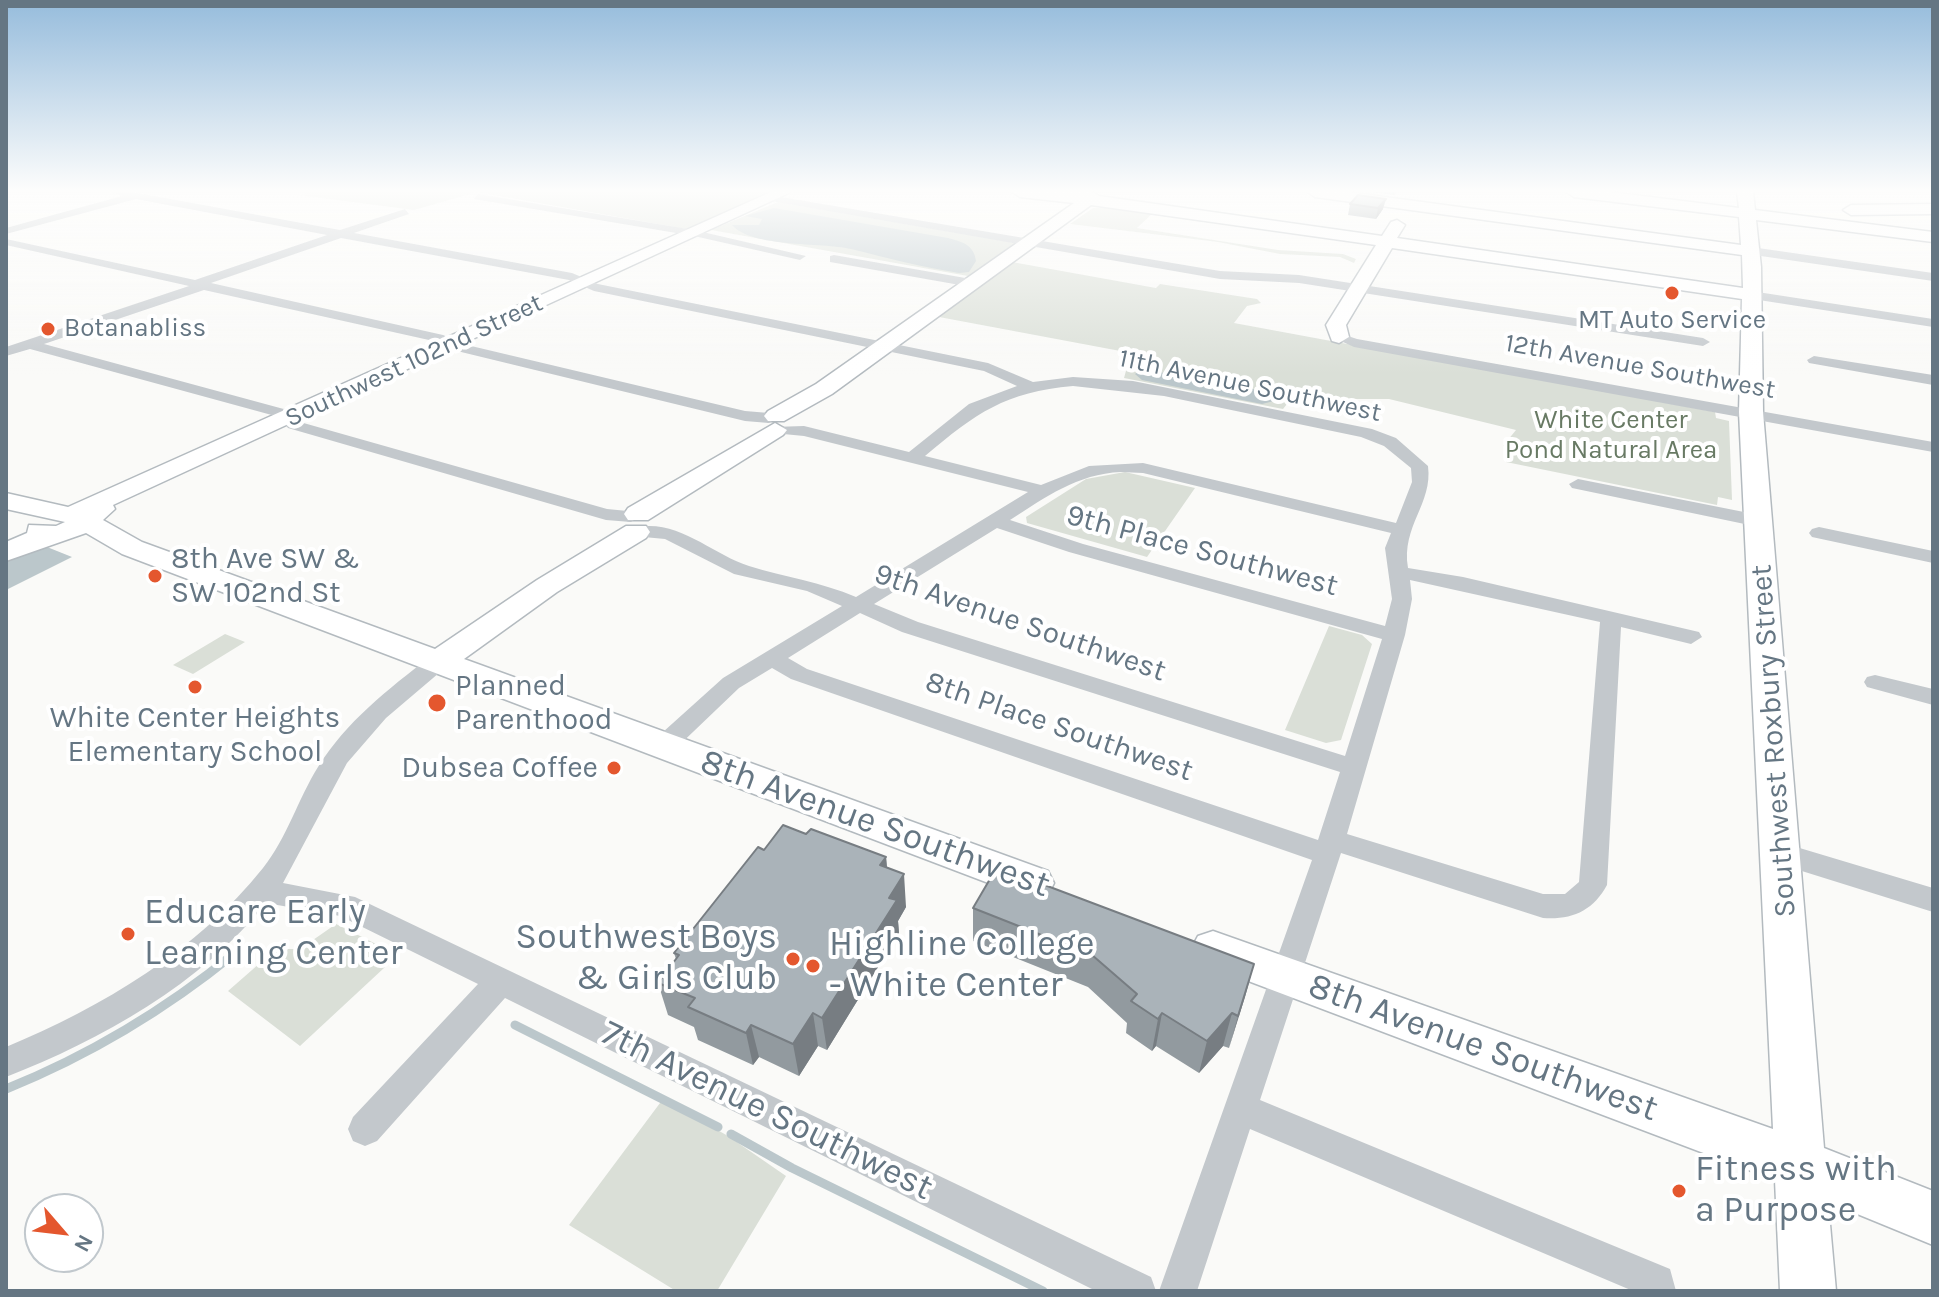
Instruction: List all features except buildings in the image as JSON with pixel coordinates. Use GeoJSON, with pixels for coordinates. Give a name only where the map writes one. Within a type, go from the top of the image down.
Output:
{"type":"FeatureCollection","features":[{"type":"Feature","properties":{"kind":"street"},"geometry":{"type":"LineString","coordinates":[[57,253],[203,283],[1044,491]]}},
{"type":"Feature","properties":{"kind":"street"},"geometry":{"type":"LineString","coordinates":[[6,352],[288,253]]}},
{"type":"Feature","properties":{"kind":"street"},"geometry":{"type":"LineString","coordinates":[[449,253],[572,277],[583,285],[988,367],[1030,386]]}},
{"type":"Feature","properties":{"kind":"street","name":"Southwest 102nd Street"},"geometry":{"type":"LineString","coordinates":[[6,549],[652,253]]}},
{"type":"Feature","properties":{"kind":"street"},"geometry":{"type":"LineString","coordinates":[[784,253],[800,256]]}},
{"type":"Feature","properties":{"kind":"street"},"geometry":{"type":"LineString","coordinates":[[6,1062],[42,1048],[96,1020],[145,988],[201,946],[261,891],[296,840],[326,775],[344,748],[382,706],[438,662],[1013,253]]}},
{"type":"Feature","properties":{"kind":"street"},"geometry":{"type":"LineString","coordinates":[[1089,253],[1220,275],[1289,278],[1703,342]]}},
{"type":"Feature","properties":{"kind":"street"},"geometry":{"type":"LineString","coordinates":[[1339,337],[1336,325],[1379,253]]}},
{"type":"Feature","properties":{"kind":"street"},"geometry":{"type":"LineString","coordinates":[[1464,253],[1933,323]]}},
{"type":"Feature","properties":{"kind":"street","name":"Southwest Roxbury Street"},"geometry":{"type":"LineString","coordinates":[[1751,253],[1751,412],[1783,854],[1808,1291]]}},
{"type":"Feature","properties":{"kind":"street"},"geometry":{"type":"LineString","coordinates":[[1762,253],[1933,277]]}},
{"type":"Feature","properties":{"kind":"street"},"geometry":{"type":"LineString","coordinates":[[834,259],[971,283]]}},
{"type":"Feature","properties":{"kind":"street","name":"12th Avenue Southwest"},"geometry":{"type":"LineString","coordinates":[[1339,337],[1354,343],[1933,447]]}},
{"type":"Feature","properties":{"kind":"street","name":"9th Avenue Southwest"},"geometry":{"type":"LineString","coordinates":[[29,344],[285,414],[294,425],[637,523],[741,570],[813,586],[910,627],[1355,768]]}},
{"type":"Feature","properties":{"kind":"street"},"geometry":{"type":"LineString","coordinates":[[1814,360],[1933,380]]}},
{"type":"Feature","properties":{"kind":"street","name":"11th Avenue Southwest"},"geometry":{"type":"LineString","coordinates":[[1030,386],[1088,382],[1152,388],[1366,433],[1407,453],[1422,474],[1402,530]]}},
{"type":"Feature","properties":{"kind":"street"},"geometry":{"type":"LineString","coordinates":[[913,457],[968,412],[1030,386]]}},
{"type":"Feature","properties":{"kind":"street"},"geometry":{"type":"LineString","coordinates":[[662,747],[710,699],[771,658],[1044,491],[1091,469],[1125,465],[1402,530],[1395,548],[1402,599],[1355,768],[1178,1291]]}},
{"type":"Feature","properties":{"kind":"street"},"geometry":{"type":"LineString","coordinates":[[1578,484],[1759,521]]}},
{"type":"Feature","properties":{"kind":"street","name":"8th Avenue Southwest"},"geometry":{"type":"LineString","coordinates":[[6,502],[1074,897]]}},
{"type":"Feature","properties":{"kind":"street","name":"9th Place Southwest"},"geometry":{"type":"LineString","coordinates":[[996,521],[1076,548],[1394,635]]}},
{"type":"Feature","properties":{"kind":"street"},"geometry":{"type":"LineString","coordinates":[[1819,533],[1933,557]]}},
{"type":"Feature","properties":{"kind":"street"},"geometry":{"type":"LineString","coordinates":[[1398,572],[1463,583],[1691,637]]}},
{"type":"Feature","properties":{"kind":"street","name":"8th Place Southwest"},"geometry":{"type":"LineString","coordinates":[[771,658],[799,674],[1329,847],[1543,906],[1569,907],[1584,899],[1593,885],[1611,618]]}},
{"type":"Feature","properties":{"kind":"street"},"geometry":{"type":"LineString","coordinates":[[1875,682],[1933,697]]}},
{"type":"Feature","properties":{"kind":"street"},"geometry":{"type":"LineString","coordinates":[[1783,854],[1933,900]]}},
{"type":"Feature","properties":{"kind":"street","name":"7th Avenue Southwest"},"geometry":{"type":"LineString","coordinates":[[261,891],[345,905],[1137,1291]]}},
{"type":"Feature","properties":{"kind":"street","name":"8th Avenue Southwest"},"geometry":{"type":"LineString","coordinates":[[1175,935],[1799,1164],[1933,1218]]}},
{"type":"Feature","properties":{"kind":"street"},"geometry":{"type":"LineString","coordinates":[[365,1129],[501,981]]}},
{"type":"Feature","properties":{"kind":"street"},"geometry":{"type":"LineString","coordinates":[[1241,1109],[1657,1282],[1657,1291]]}},
{"type":"Feature","properties":{"kind":"green space"},"geometry":{"type":"Polygon","coordinates":[[[837,253],[1001,253],[968,276],[837,253]]]}},
{"type":"Feature","properties":{"kind":"green space"},"geometry":{"type":"Polygon","coordinates":[[[1272,253],[1343,254],[1356,259],[1354,263],[1340,257],[1272,253]]]}},
{"type":"Feature","properties":{"kind":"green space","name":"White Center Pond Natural Area"},"geometry":{"type":"Polygon","coordinates":[[[1012,262],[1156,288],[1160,284],[1257,299],[1261,303],[1247,306],[1234,323],[1715,412],[1716,418],[1729,421],[1732,500],[1718,497],[1717,505],[1506,462],[1510,448],[1503,446],[1516,430],[1389,399],[1337,399],[1295,394],[1283,409],[1124,378],[1131,353],[939,317],[1012,262]]]}},
{"type":"Feature","properties":{"kind":"green space"},"geometry":{"type":"Polygon","coordinates":[[[1125,472],[1195,488],[1147,557],[1027,523],[1026,517],[1086,479],[1125,472]]]}},
{"type":"Feature","properties":{"kind":"green space"},"geometry":{"type":"Polygon","coordinates":[[[1329,626],[1362,635],[1372,644],[1341,740],[1326,743],[1285,730],[1329,626]]]}},
{"type":"Feature","properties":{"kind":"green space"},"geometry":{"type":"Polygon","coordinates":[[[225,634],[245,642],[193,674],[173,665],[225,634]]]}},
{"type":"Feature","properties":{"kind":"green space"},"geometry":{"type":"Polygon","coordinates":[[[336,924],[398,955],[300,1046],[228,991],[276,949],[300,949],[336,924]]]}},
{"type":"Feature","properties":{"kind":"green space"},"geometry":{"type":"Polygon","coordinates":[[[663,1099],[728,1136],[786,1176],[717,1291],[676,1291],[569,1225],[663,1099]]]}},
{"type":"Feature","properties":{"kind":"shaded area"},"geometry":{"type":"Polygon","coordinates":[[[866,253],[973,253],[976,261],[969,272],[959,273],[866,253]]]}},
{"type":"Feature","properties":{"kind":"shaded area"},"geometry":{"type":"Polygon","coordinates":[[[1142,369],[1269,392],[1278,400],[1262,404],[1142,380],[1135,374],[1142,369]]]}},
{"type":"Feature","properties":{"kind":"shaded area"},"geometry":{"type":"Polygon","coordinates":[[[42,545],[72,557],[6,590],[6,562],[42,545]]]}},
{"type":"Feature","properties":{"kind":"waterway"},"geometry":{"type":"LineString","coordinates":[[6,1089],[126,1030],[182,994],[235,953]]}},
{"type":"Feature","properties":{"kind":"waterway"},"geometry":{"type":"LineString","coordinates":[[515,1025],[718,1127]]}},
{"type":"Feature","properties":{"kind":"waterway"},"geometry":{"type":"LineString","coordinates":[[731,1134],[792,1168],[1043,1291]]}},
{"type":"Feature","properties":{"kind":"place","name":"MT Auto Service"},"geometry":{"type":"Point","coordinates":[1672,293]}},
{"type":"Feature","properties":{"kind":"place","name":"Botanabliss"},"geometry":{"type":"Point","coordinates":[48,329]}},
{"type":"Feature","properties":{"kind":"place","name":"8th Ave SW & SW 102nd St"},"geometry":{"type":"Point","coordinates":[155,576]}},
{"type":"Feature","properties":{"kind":"place","name":"White Center Heights Elementary School"},"geometry":{"type":"Point","coordinates":[195,687]}},
{"type":"Feature","properties":{"kind":"place","name":"Planned Parenthood"},"geometry":{"type":"Point","coordinates":[437,703]}},
{"type":"Feature","properties":{"kind":"place","name":"Dubsea Coffee"},"geometry":{"type":"Point","coordinates":[614,768]}},
{"type":"Feature","properties":{"kind":"place","name":"Educare Early Learning Center"},"geometry":{"type":"Point","coordinates":[128,934]}},
{"type":"Feature","properties":{"kind":"place","name":"Southwest Boys & Girls Club"},"geometry":{"type":"Point","coordinates":[793,959]}},
{"type":"Feature","properties":{"kind":"place","name":"Highline College - White Center"},"geometry":{"type":"Point","coordinates":[813,966]}},
{"type":"Feature","properties":{"kind":"place","name":"Fitness with a Purpose"},"geometry":{"type":"Point","coordinates":[1679,1191]}}]}
